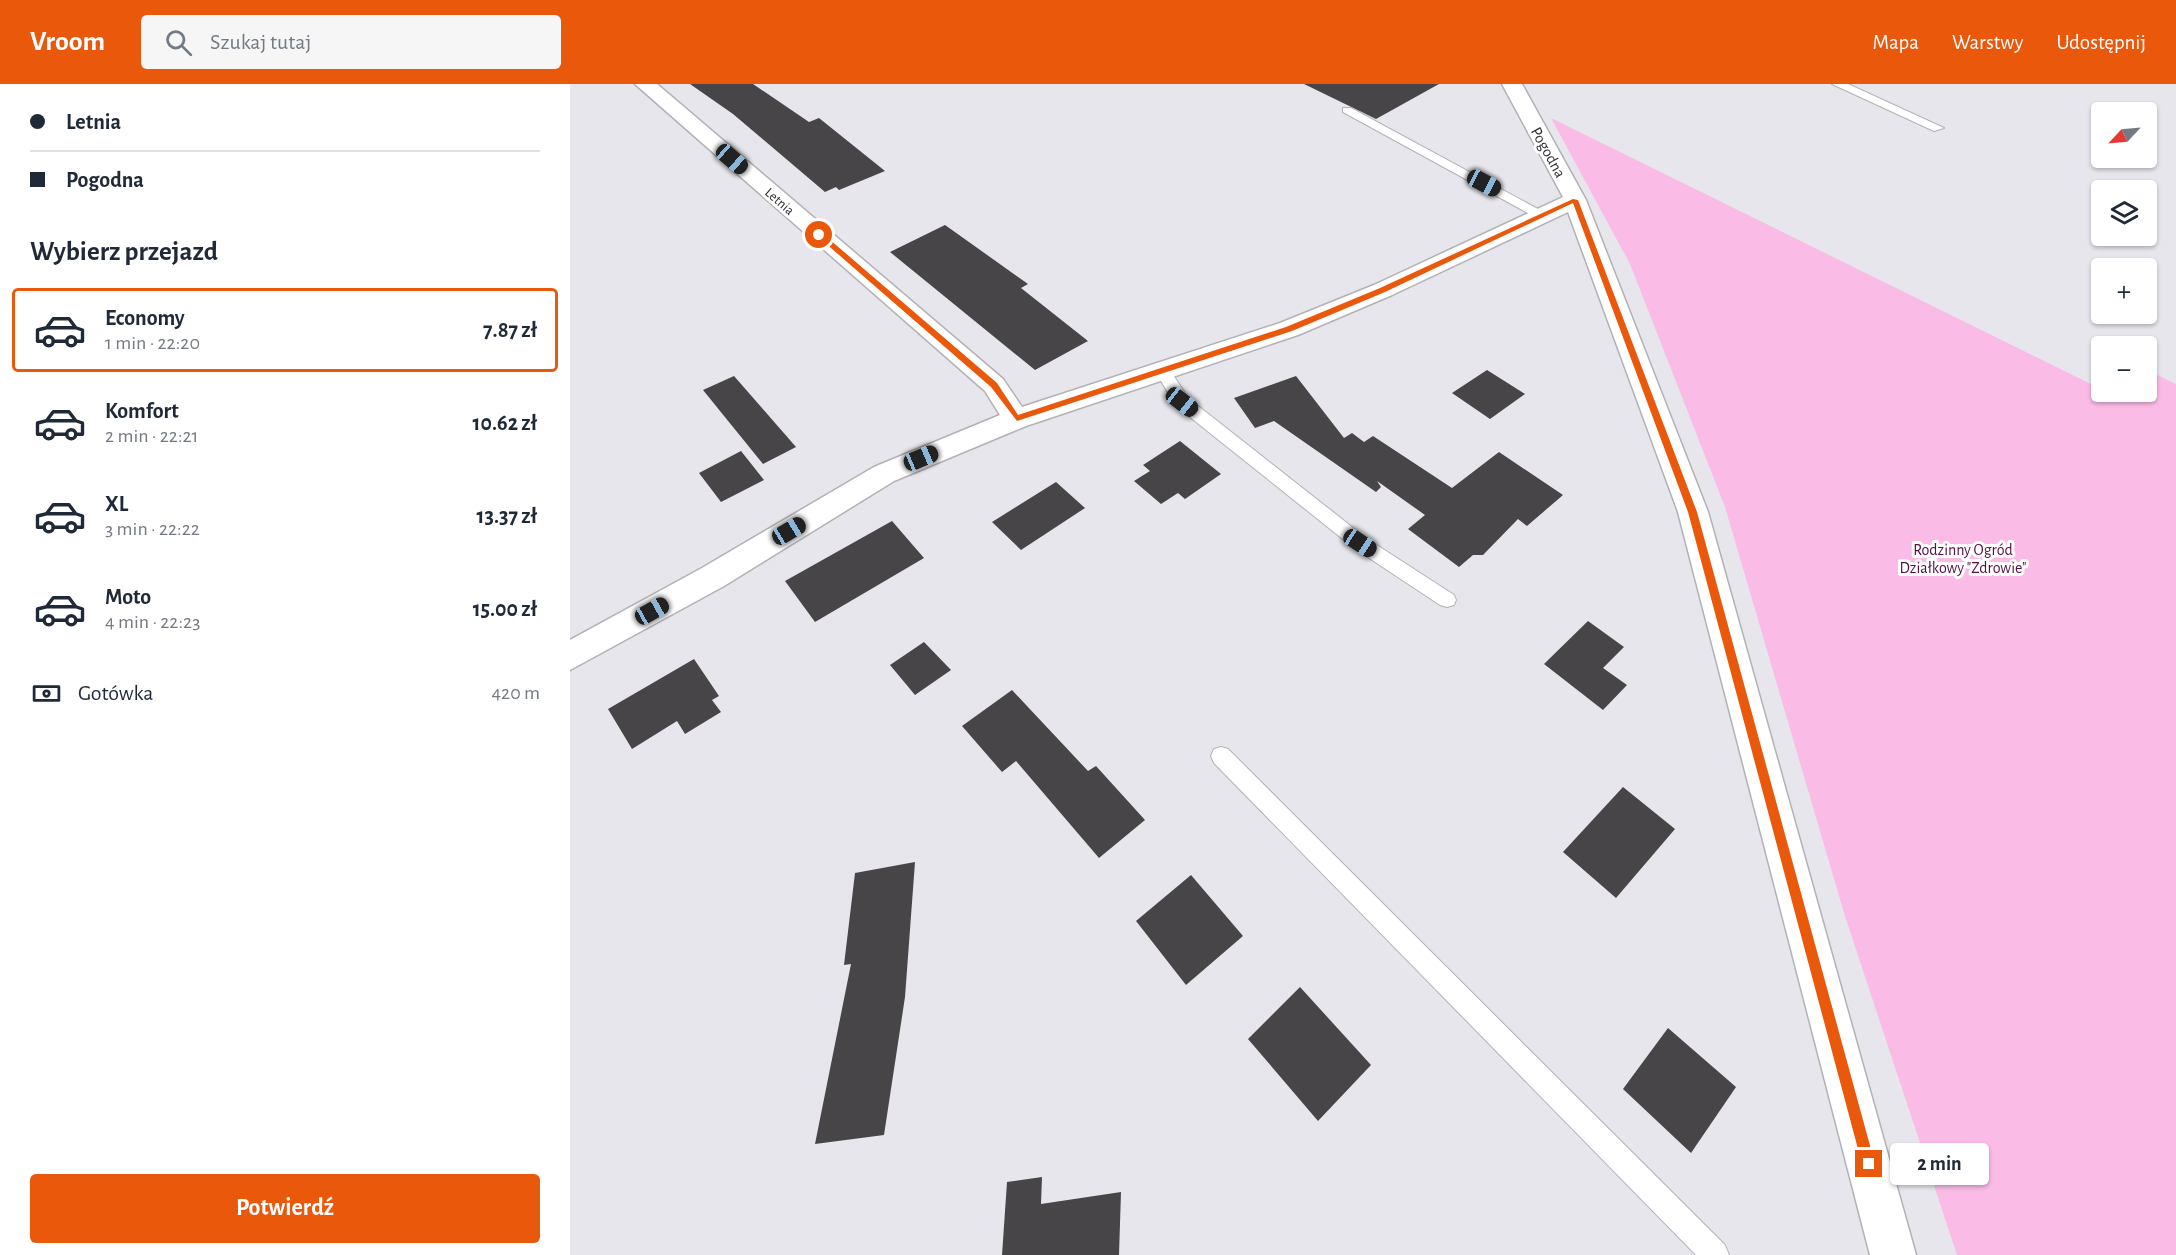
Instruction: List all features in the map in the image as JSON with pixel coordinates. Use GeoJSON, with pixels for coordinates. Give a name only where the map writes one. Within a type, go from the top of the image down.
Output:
{"type":"FeatureCollection","features":[{"type":"Feature","properties":{"kind":"street","name":"Letnia"},"geometry":{"type":"LineString","coordinates":[[645,84],[994,385],[1017,419]]}},
{"type":"Feature","properties":{"kind":"street","name":"Pogodna"},"geometry":{"type":"LineString","coordinates":[[1512,84],[1575,200],[1693,512],[1893,1255]]}},
{"type":"Feature","properties":{"kind":"street"},"geometry":{"type":"LineString","coordinates":[[570,656],[713,577],[884,474],[1017,419],[1289,329],[1383,290],[1575,200]]}},
{"type":"Feature","properties":{"kind":"lane"},"geometry":{"type":"LineString","coordinates":[[1838,84],[1938,128]]}},
{"type":"Feature","properties":{"kind":"lane"},"geometry":{"type":"LineString","coordinates":[[1347,110],[1542,215]]}},
{"type":"Feature","properties":{"kind":"lane"},"geometry":{"type":"LineString","coordinates":[[1163,371],[1182,402],[1360,543],[1447,600]]}},
{"type":"Feature","properties":{"kind":"lane"},"geometry":{"type":"LineString","coordinates":[[1221,756],[1715,1255]]}},
{"type":"Feature","properties":{"kind":"green space","name":"Rodzinny Ogród Działkowy \"Zdrowie\""},"geometry":{"type":"Polygon","coordinates":[[[1551,118],[2091,384],[2091,402],[2157,402],[2157,375],[2176,384],[2176,1255],[1957,1255],[1844,913],[1725,507],[1630,264],[1551,118]]]}},
{"type":"Feature","properties":{"kind":"building"},"geometry":{"type":"Polygon","coordinates":[[[690,84],[753,84],[809,122],[819,118],[885,171],[839,190],[836,187],[825,192],[733,114],[690,84]]]}},
{"type":"Feature","properties":{"kind":"building"},"geometry":{"type":"Polygon","coordinates":[[[1304,84],[1439,84],[1376,119],[1304,84]]]}},
{"type":"Feature","properties":{"kind":"building"},"geometry":{"type":"Polygon","coordinates":[[[945,225],[1028,284],[1021,288],[1088,341],[1035,370],[890,252],[945,225]]]}},
{"type":"Feature","properties":{"kind":"building"},"geometry":{"type":"Polygon","coordinates":[[[1487,370],[1525,394],[1490,419],[1452,393],[1487,370]]]}},
{"type":"Feature","properties":{"kind":"building"},"geometry":{"type":"Polygon","coordinates":[[[734,376],[796,447],[763,464],[703,390],[734,376]]]}},
{"type":"Feature","properties":{"kind":"building"},"geometry":{"type":"Polygon","coordinates":[[[1296,376],[1344,438],[1352,433],[1364,442],[1373,436],[1452,488],[1499,452],[1563,495],[1527,526],[1518,519],[1483,555],[1473,555],[1459,567],[1408,529],[1425,515],[1377,481],[1381,487],[1376,492],[1274,421],[1255,428],[1234,398],[1296,376]]]}},
{"type":"Feature","properties":{"kind":"building"},"geometry":{"type":"Polygon","coordinates":[[[1180,441],[1221,474],[1185,499],[1178,493],[1161,504],[1134,481],[1150,471],[1143,465],[1180,441]]]}},
{"type":"Feature","properties":{"kind":"building"},"geometry":{"type":"Polygon","coordinates":[[[741,451],[764,480],[721,502],[699,473],[741,451]]]}},
{"type":"Feature","properties":{"kind":"building"},"geometry":{"type":"Polygon","coordinates":[[[1056,482],[1085,508],[1021,550],[992,522],[1056,482]]]}},
{"type":"Feature","properties":{"kind":"building"},"geometry":{"type":"Polygon","coordinates":[[[892,521],[924,558],[815,622],[785,581],[892,521]]]}},
{"type":"Feature","properties":{"kind":"building"},"geometry":{"type":"Polygon","coordinates":[[[1588,621],[1624,647],[1603,668],[1627,685],[1603,710],[1544,664],[1588,621]]]}},
{"type":"Feature","properties":{"kind":"building"},"geometry":{"type":"Polygon","coordinates":[[[924,642],[951,670],[915,695],[890,665],[924,642]]]}},
{"type":"Feature","properties":{"kind":"building"},"geometry":{"type":"Polygon","coordinates":[[[694,659],[719,696],[712,700],[721,712],[685,734],[677,721],[632,749],[608,709],[694,659]]]}},
{"type":"Feature","properties":{"kind":"building"},"geometry":{"type":"Polygon","coordinates":[[[1012,690],[1088,771],[1096,766],[1145,820],[1099,858],[1016,761],[1002,772],[962,726],[1012,690]]]}},
{"type":"Feature","properties":{"kind":"building"},"geometry":{"type":"Polygon","coordinates":[[[1623,787],[1675,829],[1616,898],[1563,852],[1623,787]]]}},
{"type":"Feature","properties":{"kind":"building"},"geometry":{"type":"Polygon","coordinates":[[[915,862],[905,997],[884,1135],[815,1144],[851,964],[844,965],[855,873],[915,862]]]}},
{"type":"Feature","properties":{"kind":"building"},"geometry":{"type":"Polygon","coordinates":[[[1191,875],[1243,936],[1186,985],[1136,921],[1191,875]]]}},
{"type":"Feature","properties":{"kind":"building"},"geometry":{"type":"Polygon","coordinates":[[[1300,987],[1371,1065],[1318,1121],[1248,1039],[1300,987]]]}},
{"type":"Feature","properties":{"kind":"building"},"geometry":{"type":"Polygon","coordinates":[[[1668,1028],[1736,1087],[1691,1153],[1623,1089],[1668,1028]]]}},
{"type":"Feature","properties":{"kind":"building"},"geometry":{"type":"Polygon","coordinates":[[[1042,1177],[1041,1204],[1121,1192],[1119,1255],[1002,1255],[1007,1182],[1042,1177]]]}},
{"type":"Feature","properties":{"kind":"route"},"geometry":{"type":"LineString","coordinates":[[819,235],[994,385],[1017,419],[1289,329],[1383,290],[1575,200],[1623,333],[1693,512],[1869,1164]]}}]}
